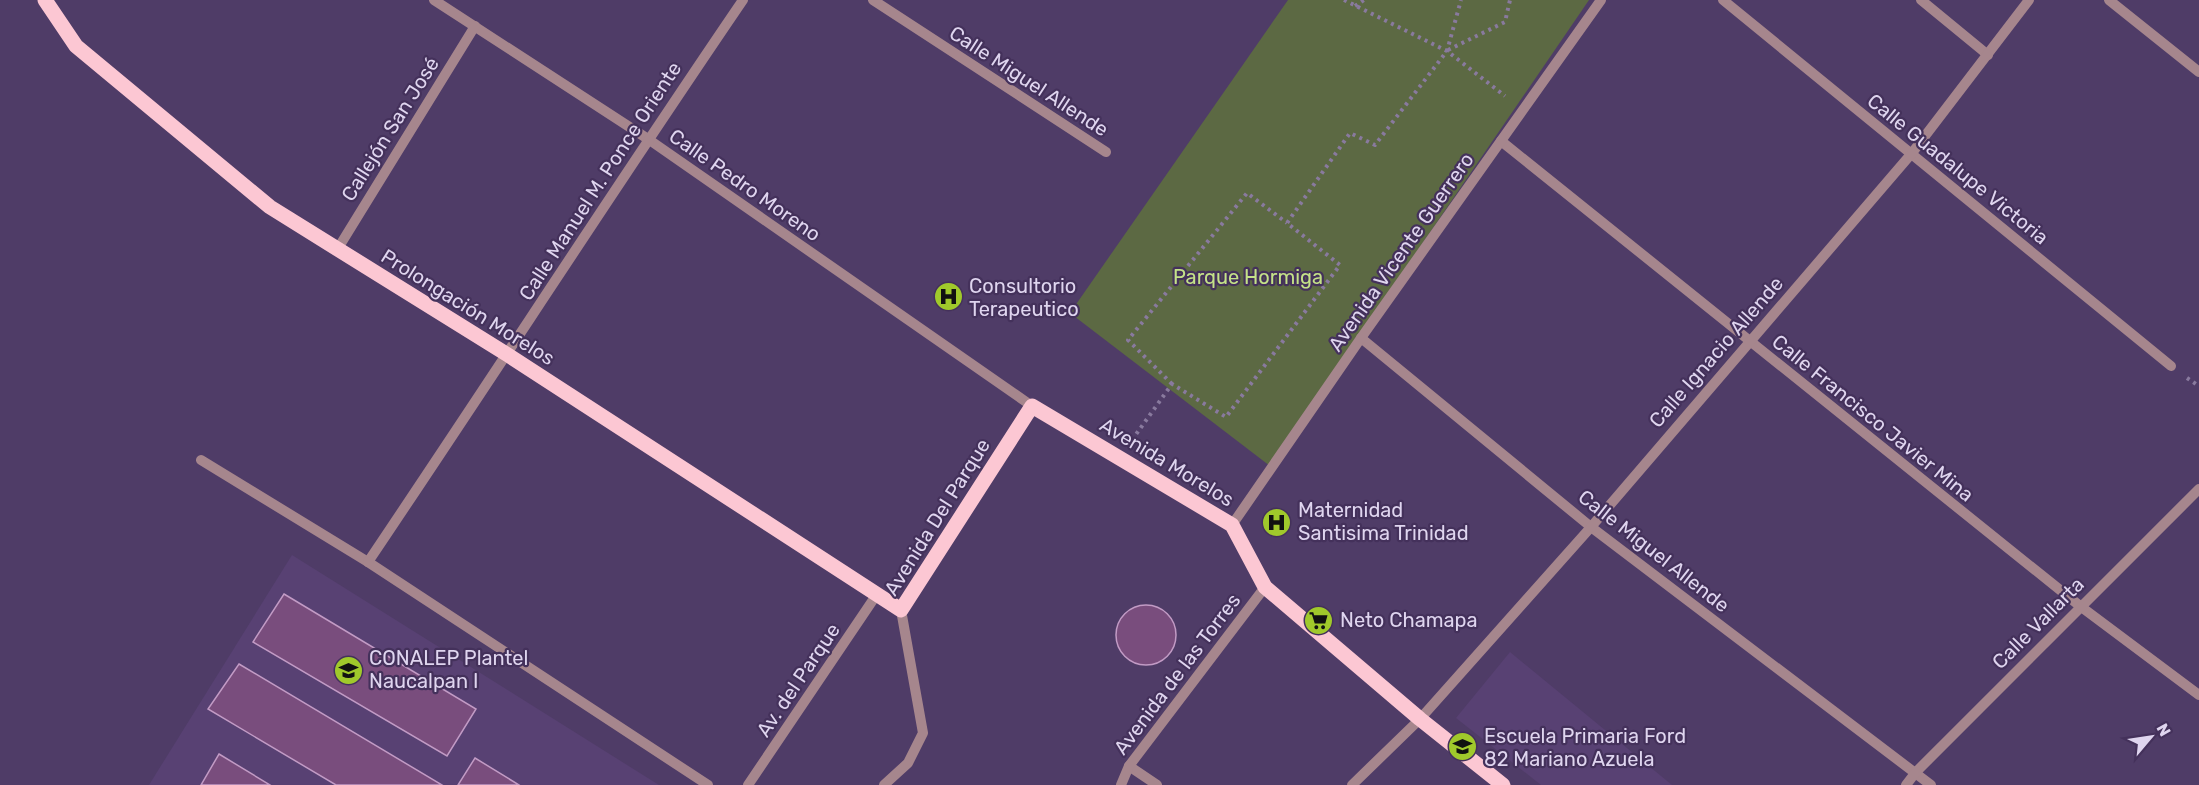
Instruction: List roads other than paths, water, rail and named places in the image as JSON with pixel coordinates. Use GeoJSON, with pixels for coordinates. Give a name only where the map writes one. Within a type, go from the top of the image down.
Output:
{"type":"FeatureCollection","features":[{"type":"Feature","properties":{"kind":"main road","name":"Prolongación Morelos"},"geometry":{"type":"LineString","coordinates":[[45,0],[76,46],[270,207],[508,355],[901,610]]}},
{"type":"Feature","properties":{"kind":"main road","name":"Avenida Morelos"},"geometry":{"type":"LineString","coordinates":[[1032,406],[1232,525],[1265,586],[1420,719],[1503,785]]}},
{"type":"Feature","properties":{"kind":"main road","name":"Avenida Del Parque"},"geometry":{"type":"LineString","coordinates":[[901,610],[1032,406]]}},
{"type":"Feature","properties":{"kind":"street","name":"Calle Pedro Moreno"},"geometry":{"type":"LineString","coordinates":[[434,0],[648,139],[1032,406]]}},
{"type":"Feature","properties":{"kind":"street","name":"Calle Manuel M. Ponce Oriente"},"geometry":{"type":"LineString","coordinates":[[368,562],[508,355],[648,139],[742,0]]}},
{"type":"Feature","properties":{"kind":"street","name":"Calle Miguel Allende"},"geometry":{"type":"LineString","coordinates":[[873,0],[1106,152]]}},
{"type":"Feature","properties":{"kind":"street","name":"Avenida Vicente Guerrero"},"geometry":{"type":"LineString","coordinates":[[1232,525],[1361,338],[1601,0]]}},
{"type":"Feature","properties":{"kind":"street","name":"Calle Guadalupe Victoria"},"geometry":{"type":"LineString","coordinates":[[1723,0],[2171,366]]}},
{"type":"Feature","properties":{"kind":"street"},"geometry":{"type":"LineString","coordinates":[[1921,0],[1988,55]]}},
{"type":"Feature","properties":{"kind":"street","name":"Calle Ignacio Allende"},"geometry":{"type":"LineString","coordinates":[[1352,785],[1420,719],[1591,527],[1748,341],[1912,153],[2029,0]]}},
{"type":"Feature","properties":{"kind":"street"},"geometry":{"type":"LineString","coordinates":[[2109,0],[2199,72]]}},
{"type":"Feature","properties":{"kind":"street","name":"Callejón San José"},"geometry":{"type":"LineString","coordinates":[[337,250],[475,26]]}},
{"type":"Feature","properties":{"kind":"street","name":"Calle Francisco Javier Mina"},"geometry":{"type":"LineString","coordinates":[[1501,141],[2080,606],[2199,695]]}},
{"type":"Feature","properties":{"kind":"street","name":"Calle Miguel Allende"},"geometry":{"type":"LineString","coordinates":[[1361,338],[1591,527],[1931,785]]}},
{"type":"Feature","properties":{"kind":"street"},"geometry":{"type":"LineString","coordinates":[[201,460],[368,562],[708,785]]}},
{"type":"Feature","properties":{"kind":"street","name":"Calle Vallarta"},"geometry":{"type":"LineString","coordinates":[[1906,785],[1916,772],[2080,606],[2199,489]]}},
{"type":"Feature","properties":{"kind":"street","name":"Avenida de las Torres"},"geometry":{"type":"LineString","coordinates":[[1121,785],[1129,766],[1265,586]]}},
{"type":"Feature","properties":{"kind":"street","name":"Av. del Parque"},"geometry":{"type":"LineString","coordinates":[[748,785],[877,594]]}},
{"type":"Feature","properties":{"kind":"street","name":"Avenida Del Parque"},"geometry":{"type":"LineString","coordinates":[[884,785],[908,764],[923,733],[901,610]]}},
{"type":"Feature","properties":{"kind":"street"},"geometry":{"type":"LineString","coordinates":[[1129,766],[1157,785]]}},
{"type":"Feature","properties":{"kind":"place","name":"Consultorio Terapeutico"},"geometry":{"type":"Point","coordinates":[948,297]}},
{"type":"Feature","properties":{"kind":"place","name":"Maternidad Santisima Trinidad"},"geometry":{"type":"Point","coordinates":[1277,522]}},
{"type":"Feature","properties":{"kind":"place","name":"Neto Chamapa"},"geometry":{"type":"Point","coordinates":[1319,620]}},
{"type":"Feature","properties":{"kind":"place","name":"CONALEP Plantel Naucalpan I"},"geometry":{"type":"Point","coordinates":[348,670]}},
{"type":"Feature","properties":{"kind":"place","name":"Escuela Primaria Ford 82 Mariano Azuela"},"geometry":{"type":"Point","coordinates":[1463,747]}},
{"type":"Feature","properties":{"kind":"park label","name":"Parque Hormiga"},"geometry":{"type":"Point","coordinates":[1248,277]}}]}
